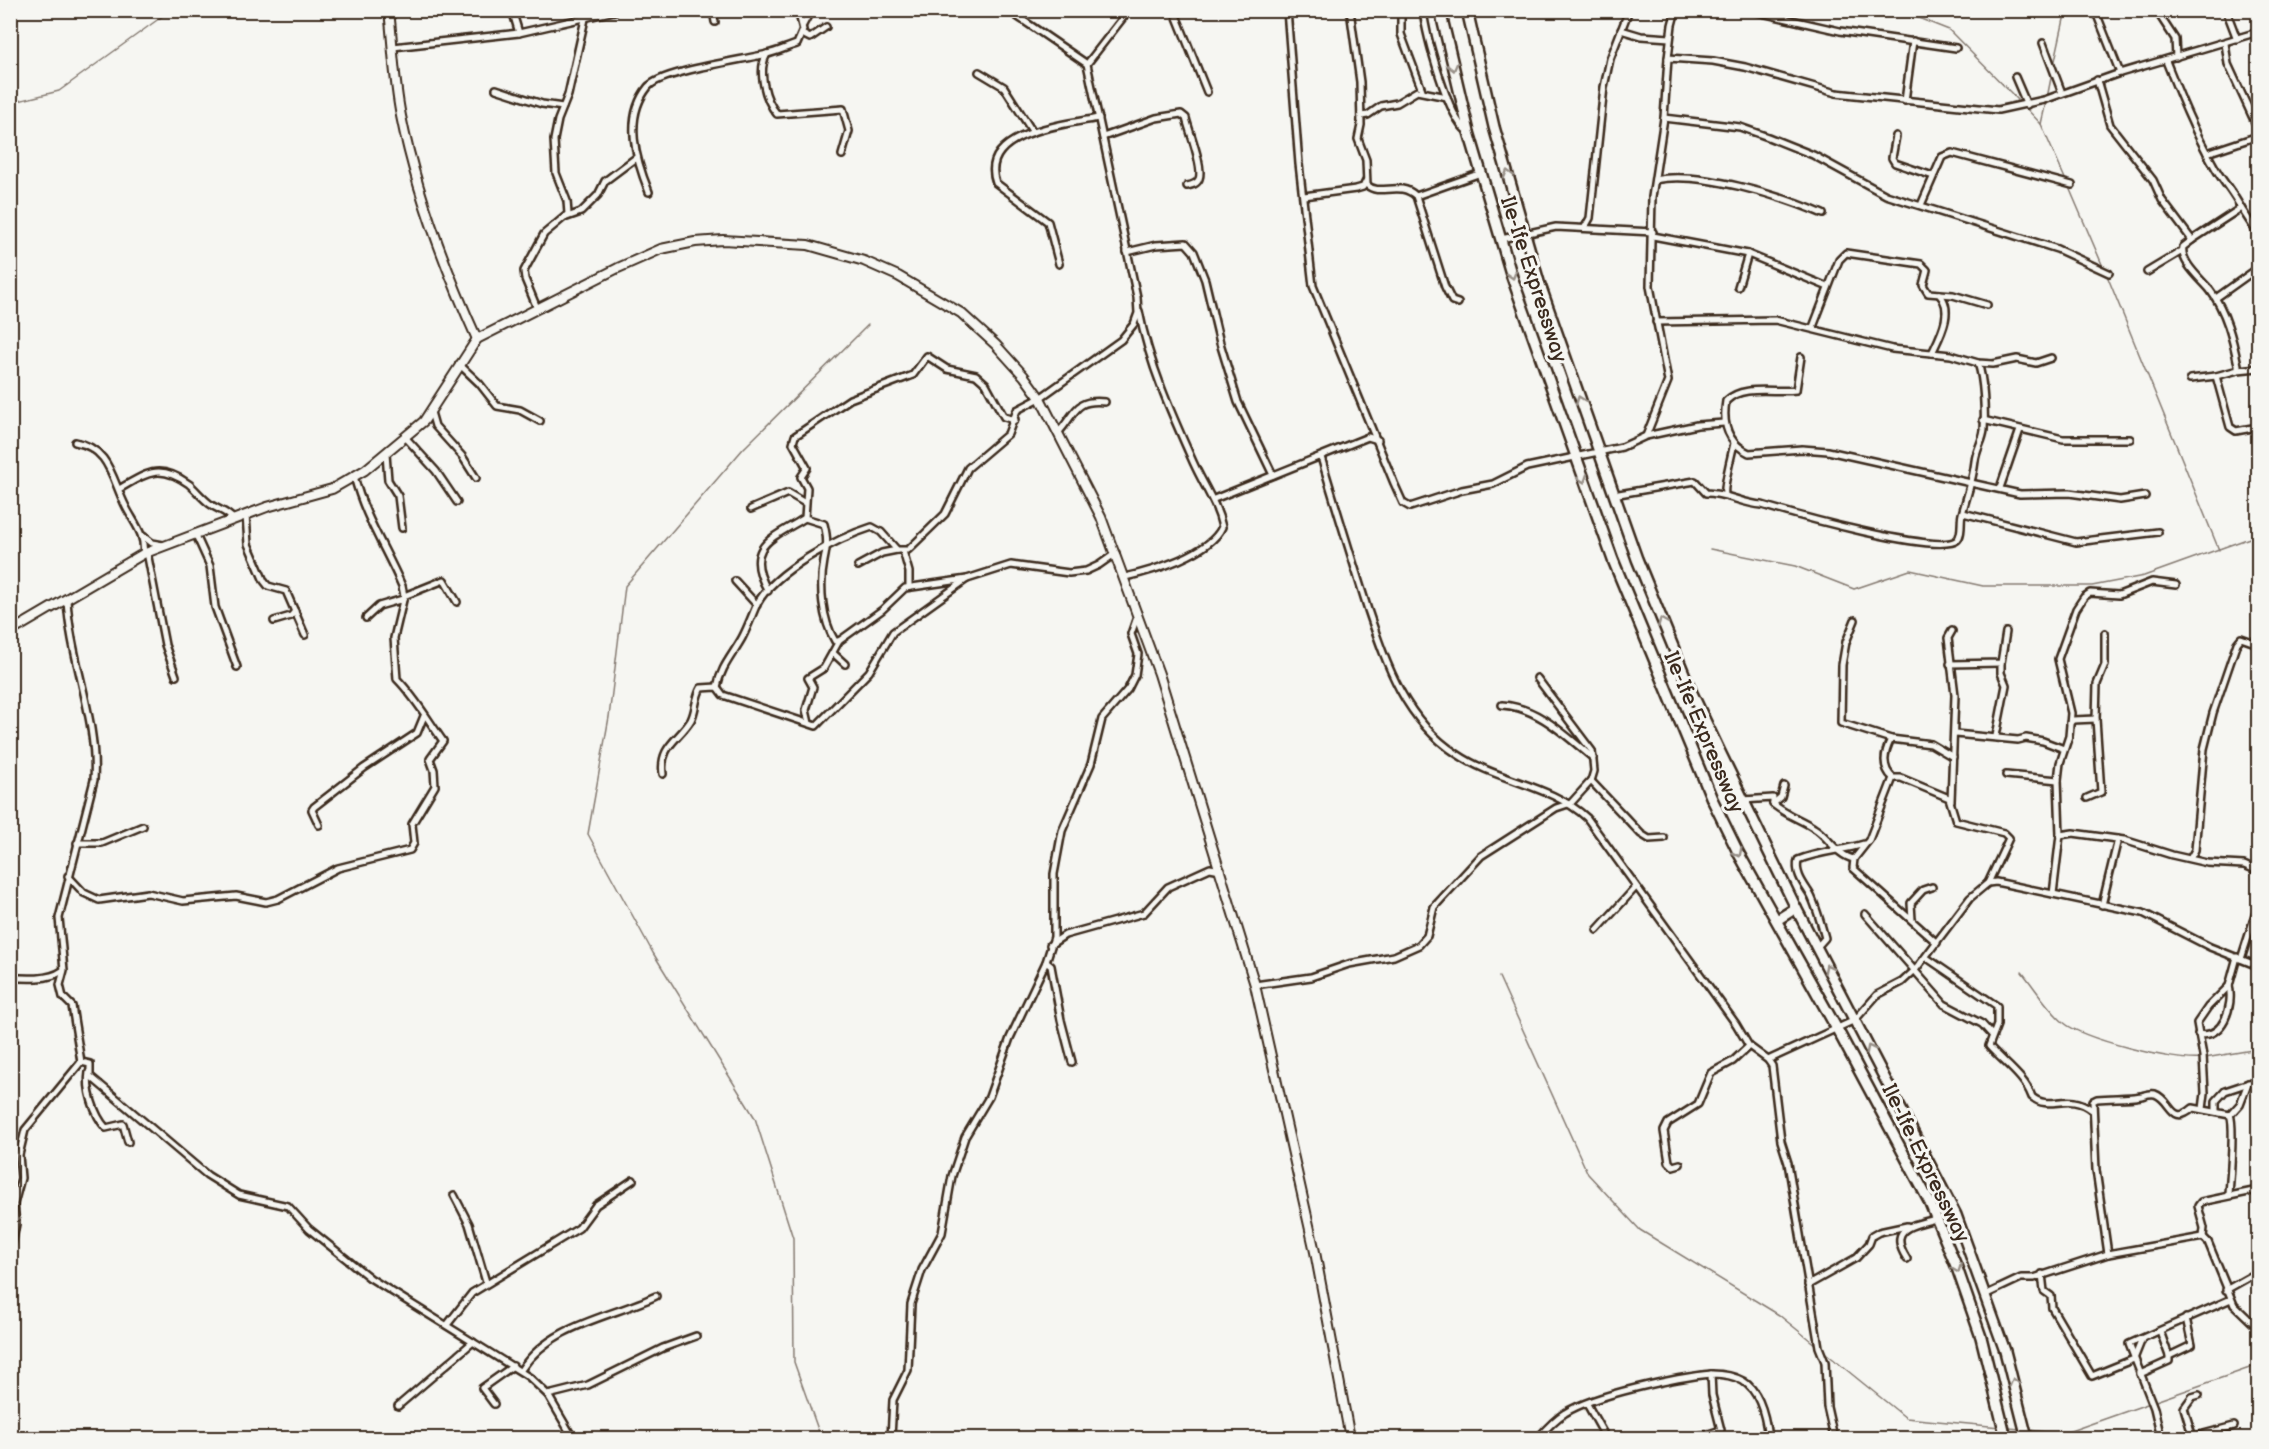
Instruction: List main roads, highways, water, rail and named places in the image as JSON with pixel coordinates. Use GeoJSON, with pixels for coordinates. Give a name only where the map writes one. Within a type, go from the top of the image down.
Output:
{"type":"FeatureCollection","features":[{"type":"Feature","properties":{"kind":"highway","name":"Ile-Ife Expressway"},"geometry":{"type":"LineString","coordinates":[[1440,10],[1469,132],[1501,239],[1575,456],[1630,604],[1716,807],[1739,854],[1910,1164],[1937,1221],[1957,1268],[1981,1337],[2006,1438]]}},
{"type":"Feature","properties":{"kind":"highway","name":"Ile-Ife Expressway"},"geometry":{"type":"LineString","coordinates":[[1467,10],[1494,127],[1524,232],[1597,452],[1672,648],[1796,908],[1956,1215],[1987,1294],[2006,1351],[2027,1438]]}},
{"type":"Feature","properties":{"kind":"highway"},"geometry":{"type":"LineString","coordinates":[[1777,920],[1796,908]]}},
{"type":"Feature","properties":{"kind":"highway"},"geometry":{"type":"LineString","coordinates":[[1937,1221],[1956,1215]]}},
{"type":"Feature","properties":{"kind":"waterway"},"geometry":{"type":"LineString","coordinates":[[10,103],[59,91],[171,10]]}},
{"type":"Feature","properties":{"kind":"waterway"},"geometry":{"type":"LineString","coordinates":[[1898,10],[1949,30],[2022,104]]}},
{"type":"Feature","properties":{"kind":"waterway"},"geometry":{"type":"LineString","coordinates":[[2054,65],[2066,10]]}},
{"type":"Feature","properties":{"kind":"waterway"},"geometry":{"type":"LineString","coordinates":[[2047,98],[2052,73]]}},
{"type":"Feature","properties":{"kind":"waterway"},"geometry":{"type":"LineString","coordinates":[[2041,124],[2046,102]]}},
{"type":"Feature","properties":{"kind":"waterway"},"geometry":{"type":"LineString","coordinates":[[2025,107],[2041,124],[2066,181]]}},
{"type":"Feature","properties":{"kind":"waterway"},"geometry":{"type":"LineString","coordinates":[[2068,185],[2104,269]]}},
{"type":"Feature","properties":{"kind":"waterway"},"geometry":{"type":"LineString","coordinates":[[2106,273],[2219,550]]}},
{"type":"Feature","properties":{"kind":"waterway"},"geometry":{"type":"LineString","coordinates":[[821,1438],[794,1362],[793,1238],[755,1118],[653,953],[588,834],[609,717],[625,586],[743,449],[868,325]]}},
{"type":"Feature","properties":{"kind":"waterway"},"geometry":{"type":"LineString","coordinates":[[1710,549],[1795,566],[1854,589],[1910,570],[1983,586],[2092,586],[2144,576],[2258,535]]}},
{"type":"Feature","properties":{"kind":"waterway"},"geometry":{"type":"LineString","coordinates":[[2258,563],[2258,573]]}},
{"type":"Feature","properties":{"kind":"waterway"},"geometry":{"type":"LineString","coordinates":[[2022,972],[2052,1011],[2073,1029],[2129,1048],[2171,1057],[2200,1059]]}},
{"type":"Feature","properties":{"kind":"waterway"},"geometry":{"type":"LineString","coordinates":[[1499,977],[1588,1174],[1640,1230],[1779,1315],[1816,1345]]}},
{"type":"Feature","properties":{"kind":"waterway"},"geometry":{"type":"LineString","coordinates":[[2205,1058],[2258,1049]]}},
{"type":"Feature","properties":{"kind":"waterway"},"geometry":{"type":"LineString","coordinates":[[1822,1350],[1906,1418],[2000,1427]]}},
{"type":"Feature","properties":{"kind":"waterway"},"geometry":{"type":"LineString","coordinates":[[2029,1430],[2062,1434],[2258,1365]]}},
{"type":"Feature","properties":{"kind":"waterway"},"geometry":{"type":"LineString","coordinates":[[2008,1428],[2021,1429]]}}]}
